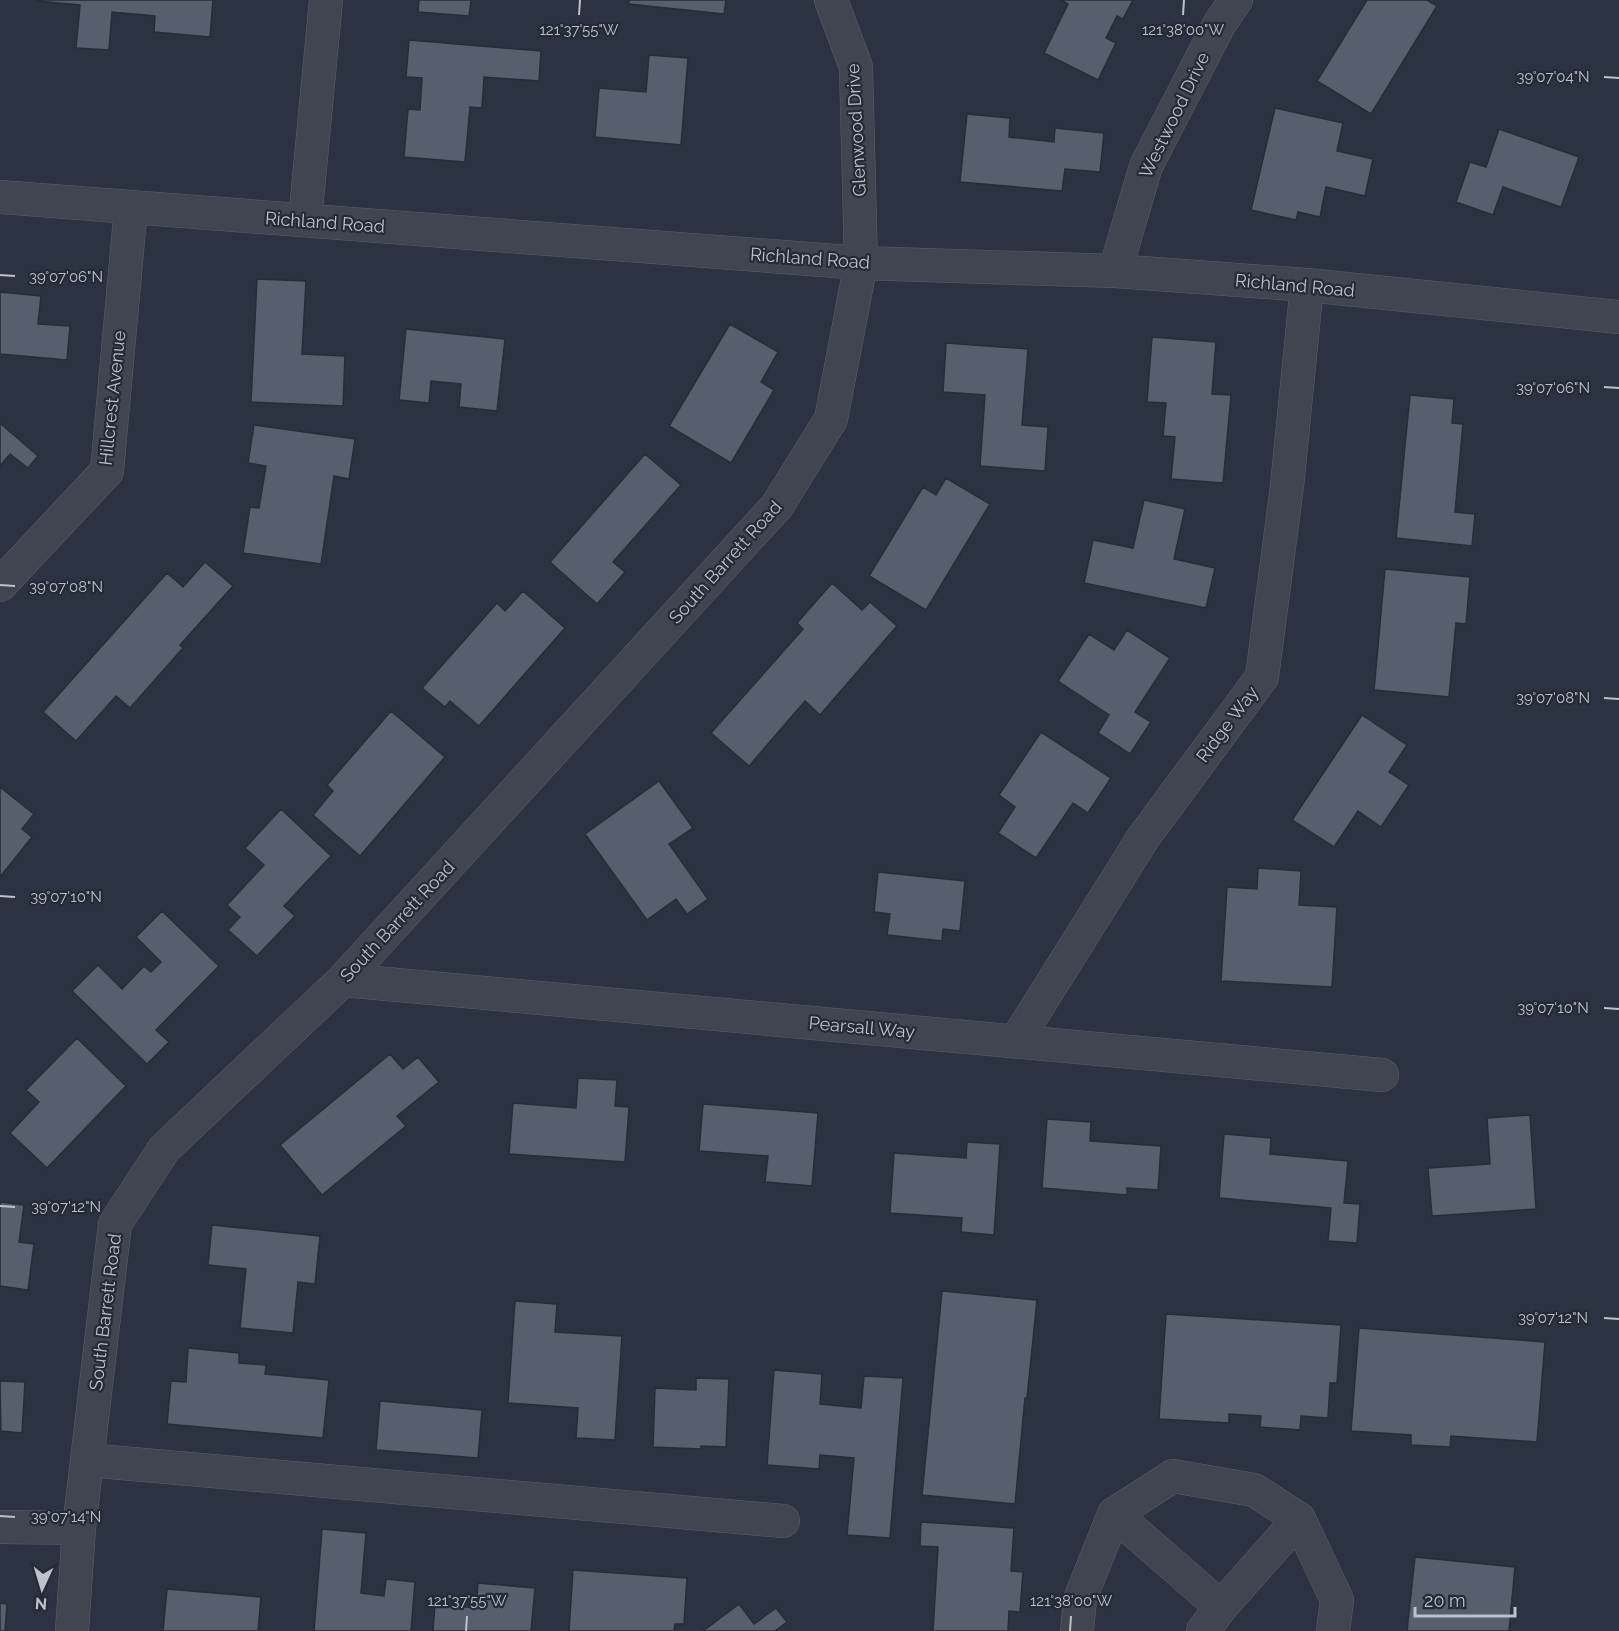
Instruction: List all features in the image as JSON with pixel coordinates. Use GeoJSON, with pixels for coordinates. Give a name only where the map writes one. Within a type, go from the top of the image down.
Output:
{"type":"FeatureCollection","features":[{"type":"Feature","properties":{"kind":"street"},"geometry":{"type":"LineString","coordinates":[[305,220],[326,0]]}},
{"type":"Feature","properties":{"kind":"street","name":"Glenwood Drive"},"geometry":{"type":"LineString","coordinates":[[831,0],[856,67],[861,263]]}},
{"type":"Feature","properties":{"kind":"street","name":"Westwood Drive"},"geometry":{"type":"LineString","coordinates":[[1115,272],[1146,166],[1220,22],[1236,0]]}},
{"type":"Feature","properties":{"kind":"street","name":"Richland Road"},"geometry":{"type":"LineString","coordinates":[[0,197],[861,263],[1115,272],[1306,285],[1619,317]]}},
{"type":"Feature","properties":{"kind":"street","name":"Hillcrest Avenue"},"geometry":{"type":"LineString","coordinates":[[0,585],[107,471],[131,207]]}},
{"type":"Feature","properties":{"kind":"street","name":"South Barrett Road"},"geometry":{"type":"LineString","coordinates":[[72,1631],[79,1528],[115,1224],[164,1149],[343,980],[777,506],[831,419],[861,263]]}},
{"type":"Feature","properties":{"kind":"street","name":"Ridge Way"},"geometry":{"type":"LineString","coordinates":[[1016,1041],[1143,838],[1262,677],[1287,486],[1306,285]]}},
{"type":"Feature","properties":{"kind":"street","name":"Pearsall Way"},"geometry":{"type":"LineString","coordinates":[[343,980],[1382,1075]]}},
{"type":"Feature","properties":{"kind":"street"},"geometry":{"type":"LineString","coordinates":[[87,1460],[783,1521]]}},
{"type":"Feature","properties":{"kind":"street"},"geometry":{"type":"LineString","coordinates":[[1077,1631],[1080,1599],[1114,1514],[1173,1476],[1254,1490],[1299,1519],[1337,1600],[1333,1631]]}},
{"type":"Feature","properties":{"kind":"street"},"geometry":{"type":"LineString","coordinates":[[1114,1514],[1212,1619],[1299,1519]]}},
{"type":"Feature","properties":{"kind":"street"},"geometry":{"type":"LineString","coordinates":[[0,1527],[79,1528]]}},
{"type":"Feature","properties":{"kind":"building"},"geometry":{"type":"Polygon","coordinates":[[[37,0],[213,0],[210,37],[154,32],[155,16],[112,12],[109,50],[76,48],[80,5],[37,0]]]}},
{"type":"Feature","properties":{"kind":"building"},"geometry":{"type":"Polygon","coordinates":[[[419,0],[471,0],[469,16],[418,12],[419,0]]]}},
{"type":"Feature","properties":{"kind":"building"},"geometry":{"type":"Polygon","coordinates":[[[629,0],[726,0],[724,14],[629,4],[629,0]]]}},
{"type":"Feature","properties":{"kind":"building"},"geometry":{"type":"Polygon","coordinates":[[[1061,0],[1133,0],[1123,19],[1117,16],[1106,38],[1116,43],[1098,80],[1044,53],[1068,4],[1061,0]]]}},
{"type":"Feature","properties":{"kind":"building"},"geometry":{"type":"Polygon","coordinates":[[[1367,0],[1427,0],[1437,6],[1371,114],[1317,81],[1367,0]]]}},
{"type":"Feature","properties":{"kind":"building"},"geometry":{"type":"Polygon","coordinates":[[[409,40],[541,51],[539,81],[484,77],[482,108],[470,107],[465,162],[404,157],[408,109],[420,110],[422,78],[406,77],[409,40]]]}},
{"type":"Feature","properties":{"kind":"building"},"geometry":{"type":"Polygon","coordinates":[[[649,55],[688,58],[681,145],[595,137],[599,88],[646,92],[649,55]]]}},
{"type":"Feature","properties":{"kind":"building"},"geometry":{"type":"Polygon","coordinates":[[[1275,108],[1343,123],[1337,151],[1373,159],[1365,196],[1326,187],[1320,217],[1298,212],[1296,220],[1251,210],[1275,108]]]}},
{"type":"Feature","properties":{"kind":"building"},"geometry":{"type":"Polygon","coordinates":[[[967,114],[1010,118],[1009,137],[1054,142],[1055,128],[1104,133],[1100,172],[1065,169],[1062,191],[960,182],[967,114]]]}},
{"type":"Feature","properties":{"kind":"building"},"geometry":{"type":"Polygon","coordinates":[[[1499,129],[1579,157],[1561,207],[1503,187],[1493,215],[1456,202],[1470,162],[1486,167],[1499,129]]]}},
{"type":"Feature","properties":{"kind":"building"},"geometry":{"type":"Polygon","coordinates":[[[257,279],[306,281],[302,354],[345,356],[343,406],[251,402],[257,279]]]}},
{"type":"Feature","properties":{"kind":"building"},"geometry":{"type":"Polygon","coordinates":[[[0,292],[41,296],[38,324],[70,326],[67,360],[0,354],[0,292]]]}},
{"type":"Feature","properties":{"kind":"building"},"geometry":{"type":"Polygon","coordinates":[[[730,324],[778,352],[761,382],[774,390],[731,463],[669,426],[730,324]]]}},
{"type":"Feature","properties":{"kind":"building"},"geometry":{"type":"Polygon","coordinates":[[[406,329],[505,339],[497,411],[459,407],[461,384],[431,381],[429,403],[399,400],[406,329]]]}},
{"type":"Feature","properties":{"kind":"building"},"geometry":{"type":"Polygon","coordinates":[[[1152,337],[1216,342],[1212,394],[1231,395],[1223,483],[1171,479],[1175,437],[1163,436],[1166,403],[1147,402],[1152,337]]]}},
{"type":"Feature","properties":{"kind":"building"},"geometry":{"type":"Polygon","coordinates":[[[946,343],[1028,349],[1022,425],[1048,427],[1045,471],[980,466],[985,395],[943,392],[946,343]]]}},
{"type":"Feature","properties":{"kind":"building"},"geometry":{"type":"Polygon","coordinates":[[[1410,395],[1454,399],[1452,423],[1463,424],[1455,512],[1475,514],[1472,546],[1396,538],[1410,395]]]}},
{"type":"Feature","properties":{"kind":"building"},"geometry":{"type":"Polygon","coordinates":[[[0,423],[38,456],[28,468],[10,454],[0,466],[0,423]]]}},
{"type":"Feature","properties":{"kind":"building"},"geometry":{"type":"Polygon","coordinates":[[[254,425],[355,439],[349,479],[334,476],[321,564],[243,553],[250,507],[259,508],[266,466],[248,463],[254,425]]]}},
{"type":"Feature","properties":{"kind":"building"},"geometry":{"type":"Polygon","coordinates":[[[645,454],[681,485],[613,562],[625,572],[597,604],[550,562],[645,454]]]}},
{"type":"Feature","properties":{"kind":"building"},"geometry":{"type":"Polygon","coordinates":[[[946,478],[990,504],[926,610],[869,576],[923,487],[936,495],[946,478]]]}},
{"type":"Feature","properties":{"kind":"building"},"geometry":{"type":"Polygon","coordinates":[[[1144,500],[1185,509],[1174,559],[1215,568],[1206,608],[1084,583],[1093,540],[1133,548],[1144,500]]]}},
{"type":"Feature","properties":{"kind":"building"},"geometry":{"type":"Polygon","coordinates":[[[205,562],[233,586],[180,645],[183,648],[130,708],[116,696],[76,741],[43,712],[167,573],[183,587],[205,562]]]}},
{"type":"Feature","properties":{"kind":"building"},"geometry":{"type":"Polygon","coordinates":[[[1385,569],[1470,577],[1466,624],[1456,623],[1449,697],[1374,690],[1385,569]]]}},
{"type":"Feature","properties":{"kind":"building"},"geometry":{"type":"Polygon","coordinates":[[[832,583],[862,610],[870,602],[897,626],[820,715],[805,701],[749,766],[711,733],[803,629],[797,623],[832,583]]]}},
{"type":"Feature","properties":{"kind":"building"},"geometry":{"type":"Polygon","coordinates":[[[523,591],[565,628],[479,726],[450,701],[445,707],[422,688],[497,603],[505,611],[523,591]]]}},
{"type":"Feature","properties":{"kind":"building"},"geometry":{"type":"Polygon","coordinates":[[[1127,630],[1170,658],[1135,712],[1151,722],[1130,754],[1098,733],[1109,715],[1058,681],[1089,634],[1114,650],[1127,630]]]}},
{"type":"Feature","properties":{"kind":"building"},"geometry":{"type":"Polygon","coordinates":[[[391,711],[445,757],[360,856],[313,815],[333,791],[327,785],[391,711]]]}},
{"type":"Feature","properties":{"kind":"building"},"geometry":{"type":"Polygon","coordinates":[[[1362,715],[1407,745],[1389,772],[1409,785],[1381,827],[1358,811],[1334,847],[1292,820],[1362,715]]]}},
{"type":"Feature","properties":{"kind":"building"},"geometry":{"type":"Polygon","coordinates":[[[1041,732],[1111,778],[1088,813],[1073,803],[1036,858],[998,833],[1015,807],[999,795],[1041,732]]]}},
{"type":"Feature","properties":{"kind":"building"},"geometry":{"type":"Polygon","coordinates":[[[659,781],[693,828],[669,844],[708,899],[687,914],[676,899],[647,920],[585,834],[659,781]]]}},
{"type":"Feature","properties":{"kind":"building"},"geometry":{"type":"Polygon","coordinates":[[[0,787],[34,814],[22,829],[32,837],[0,877],[0,787]]]}},
{"type":"Feature","properties":{"kind":"building"},"geometry":{"type":"Polygon","coordinates":[[[281,809],[331,856],[284,906],[295,916],[257,956],[228,930],[240,917],[227,905],[264,865],[245,848],[281,809]]]}},
{"type":"Feature","properties":{"kind":"building"},"geometry":{"type":"Polygon","coordinates":[[[1258,868],[1301,871],[1299,905],[1337,907],[1332,987],[1221,981],[1227,887],[1257,889],[1258,868]]]}},
{"type":"Feature","properties":{"kind":"building"},"geometry":{"type":"Polygon","coordinates":[[[878,872],[965,881],[960,931],[943,929],[942,941],[887,935],[890,914],[874,912],[878,872]]]}},
{"type":"Feature","properties":{"kind":"building"},"geometry":{"type":"Polygon","coordinates":[[[162,911],[219,966],[156,1030],[169,1042],[147,1064],[72,991],[98,965],[122,989],[144,966],[151,972],[161,962],[136,937],[162,911]]]}},
{"type":"Feature","properties":{"kind":"building"},"geometry":{"type":"Polygon","coordinates":[[[77,1038],[126,1086],[47,1168],[10,1133],[39,1102],[26,1090],[77,1038]]]}},
{"type":"Feature","properties":{"kind":"building"},"geometry":{"type":"Polygon","coordinates":[[[390,1054],[403,1069],[418,1057],[439,1082],[397,1116],[406,1126],[322,1195],[280,1145],[390,1054]]]}},
{"type":"Feature","properties":{"kind":"building"},"geometry":{"type":"Polygon","coordinates":[[[578,1078],[617,1080],[615,1106],[629,1107],[625,1162],[509,1154],[513,1103],[576,1108],[578,1078]]]}},
{"type":"Feature","properties":{"kind":"building"},"geometry":{"type":"Polygon","coordinates":[[[703,1104],[818,1113],[812,1186],[765,1182],[768,1156],[699,1151],[703,1104]]]}},
{"type":"Feature","properties":{"kind":"building"},"geometry":{"type":"Polygon","coordinates":[[[1530,1115],[1536,1209],[1432,1216],[1428,1168],[1490,1164],[1487,1118],[1530,1115]]]}},
{"type":"Feature","properties":{"kind":"building"},"geometry":{"type":"Polygon","coordinates":[[[1047,1119],[1091,1122],[1090,1141],[1161,1146],[1158,1190],[1127,1188],[1127,1195],[1042,1188],[1047,1119]]]}},
{"type":"Feature","properties":{"kind":"building"},"geometry":{"type":"Polygon","coordinates":[[[1224,1134],[1271,1138],[1270,1154],[1348,1161],[1344,1203],[1360,1204],[1357,1243],[1328,1241],[1331,1208],[1219,1198],[1224,1134]]]}},
{"type":"Feature","properties":{"kind":"building"},"geometry":{"type":"Polygon","coordinates":[[[967,1142],[1000,1144],[994,1235],[961,1232],[962,1218],[890,1213],[894,1153],[966,1158],[967,1142]]]}},
{"type":"Feature","properties":{"kind":"building"},"geometry":{"type":"Polygon","coordinates":[[[0,1202],[24,1205],[19,1242],[34,1244],[28,1290],[0,1286],[0,1202]]]}},
{"type":"Feature","properties":{"kind":"building"},"geometry":{"type":"Polygon","coordinates":[[[212,1225],[320,1236],[315,1284],[298,1282],[293,1333],[240,1328],[246,1269],[208,1265],[212,1225]]]}},
{"type":"Feature","properties":{"kind":"building"},"geometry":{"type":"Polygon","coordinates":[[[942,1291],[1037,1300],[1015,1504],[922,1495],[942,1291]]]}},
{"type":"Feature","properties":{"kind":"building"},"geometry":{"type":"Polygon","coordinates":[[[515,1301],[557,1304],[555,1332],[622,1336],[615,1440],[576,1438],[578,1408],[508,1403],[515,1301]]]}},
{"type":"Feature","properties":{"kind":"building"},"geometry":{"type":"Polygon","coordinates":[[[1166,1314],[1341,1325],[1337,1383],[1330,1383],[1328,1418],[1301,1416],[1300,1430],[1260,1427],[1261,1416],[1229,1414],[1229,1423],[1159,1419],[1166,1314]]]}},
{"type":"Feature","properties":{"kind":"building"},"geometry":{"type":"Polygon","coordinates":[[[1359,1328],[1545,1342],[1537,1442],[1451,1436],[1450,1447],[1411,1445],[1411,1435],[1351,1431],[1359,1328]]]}},
{"type":"Feature","properties":{"kind":"building"},"geometry":{"type":"Polygon","coordinates":[[[188,1348],[239,1353],[239,1363],[266,1365],[265,1374],[329,1380],[323,1438],[167,1424],[171,1381],[186,1382],[188,1348]]]}},
{"type":"Feature","properties":{"kind":"building"},"geometry":{"type":"Polygon","coordinates":[[[774,1370],[822,1374],[820,1404],[861,1408],[864,1376],[903,1378],[890,1538],[847,1535],[854,1458],[820,1455],[819,1469],[767,1465],[774,1370]]]}},
{"type":"Feature","properties":{"kind":"building"},"geometry":{"type":"Polygon","coordinates":[[[696,1378],[729,1379],[726,1447],[701,1446],[701,1449],[653,1447],[655,1388],[696,1390],[696,1378]]]}},
{"type":"Feature","properties":{"kind":"building"},"geometry":{"type":"Polygon","coordinates":[[[0,1381],[25,1382],[22,1433],[1,1431],[0,1381]]]}},
{"type":"Feature","properties":{"kind":"building"},"geometry":{"type":"Polygon","coordinates":[[[380,1401],[482,1410],[478,1458],[376,1450],[380,1401]]]}},
{"type":"Feature","properties":{"kind":"building"},"geometry":{"type":"Polygon","coordinates":[[[921,1522],[1014,1528],[1011,1571],[1023,1572],[1020,1612],[1009,1611],[1008,1631],[933,1631],[938,1547],[920,1546],[921,1522]]]}},
{"type":"Feature","properties":{"kind":"building"},"geometry":{"type":"Polygon","coordinates":[[[322,1529],[366,1533],[361,1593],[384,1596],[386,1579],[415,1582],[411,1631],[314,1631],[322,1529]]]}},
{"type":"Feature","properties":{"kind":"building"},"geometry":{"type":"Polygon","coordinates":[[[1415,1557],[1515,1567],[1509,1631],[1407,1631],[1415,1557]]]}},
{"type":"Feature","properties":{"kind":"building"},"geometry":{"type":"Polygon","coordinates":[[[573,1570],[687,1578],[684,1624],[675,1624],[674,1631],[569,1631],[573,1570]]]}},
{"type":"Feature","properties":{"kind":"building"},"geometry":{"type":"Polygon","coordinates":[[[478,1583],[535,1588],[531,1631],[433,1631],[435,1604],[476,1608],[478,1583]]]}},
{"type":"Feature","properties":{"kind":"building"},"geometry":{"type":"Polygon","coordinates":[[[167,1589],[261,1597],[258,1631],[163,1631],[167,1589]]]}},
{"type":"Feature","properties":{"kind":"building"},"geometry":{"type":"Polygon","coordinates":[[[0,1603],[7,1604],[5,1631],[0,1631],[0,1603]]]}},
{"type":"Feature","properties":{"kind":"building"},"geometry":{"type":"Polygon","coordinates":[[[739,1604],[754,1624],[776,1608],[787,1622],[775,1631],[703,1631],[739,1604]]]}}]}
